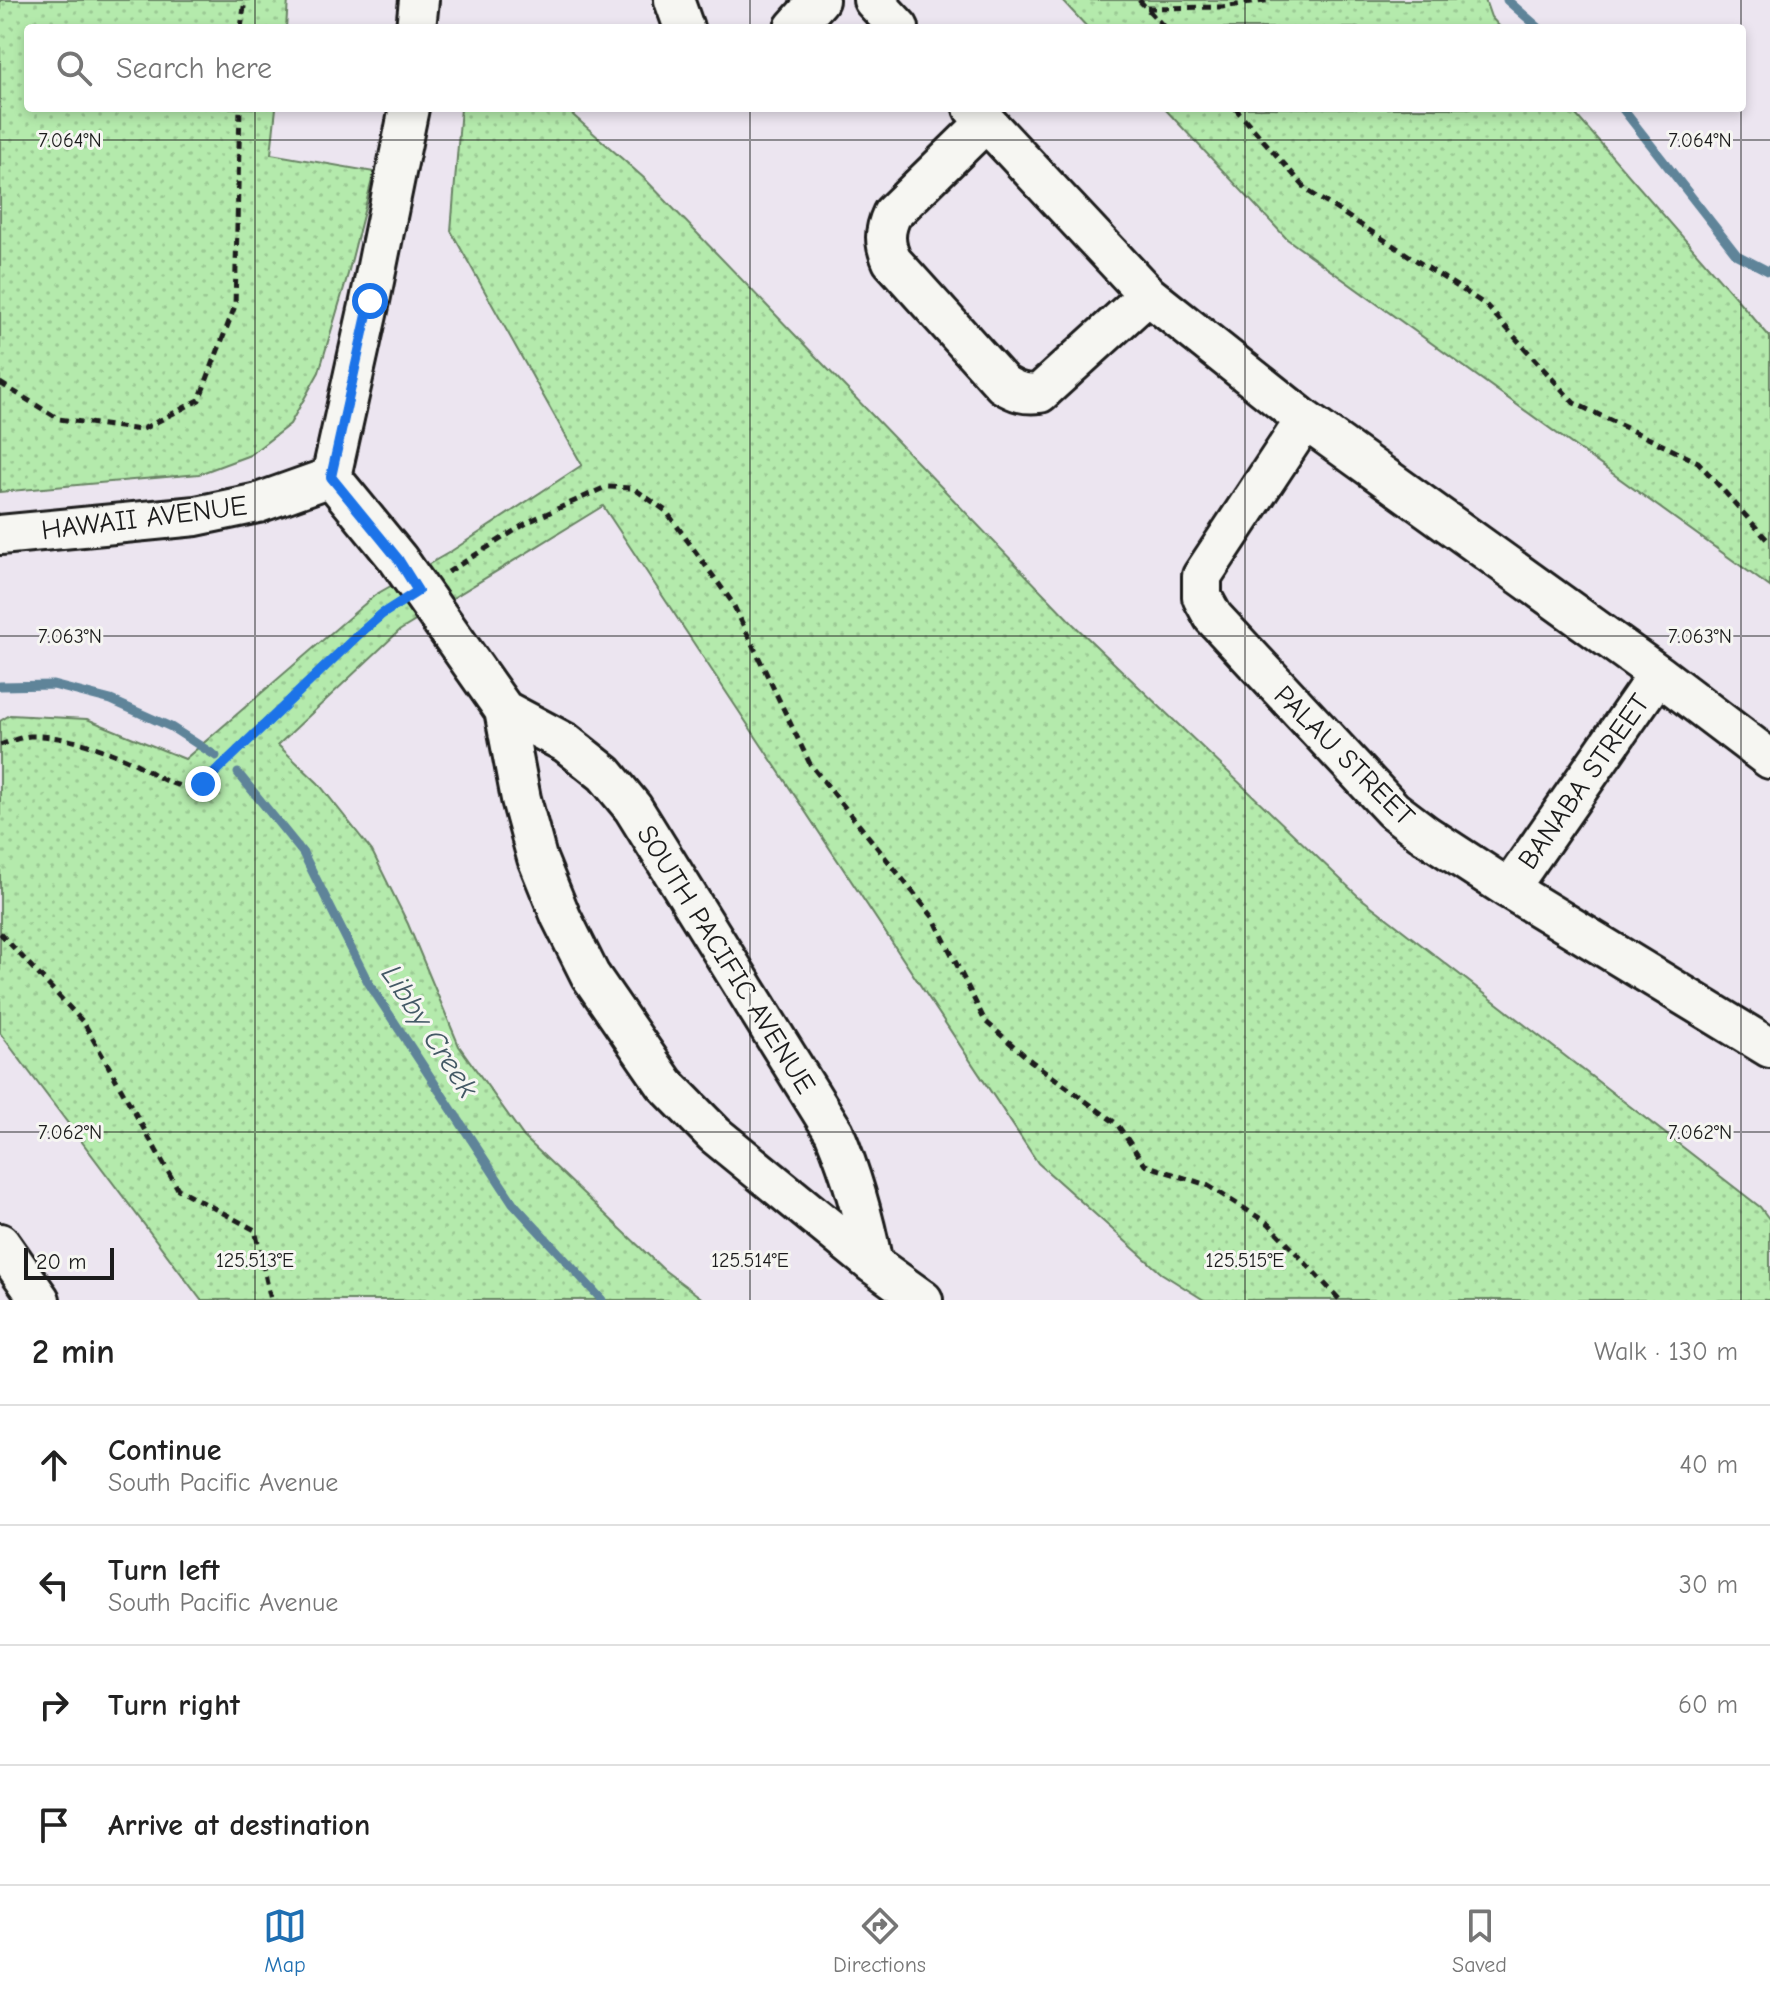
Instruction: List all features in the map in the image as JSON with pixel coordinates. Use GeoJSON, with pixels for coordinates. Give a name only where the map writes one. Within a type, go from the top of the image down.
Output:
{"type":"FeatureCollection","features":[{"type":"Feature","properties":{"kind":"street"},"geometry":{"type":"LineString","coordinates":[[416,24],[419,0]]}},
{"type":"Feature","properties":{"kind":"street"},"geometry":{"type":"LineString","coordinates":[[674,0],[683,24]]}},
{"type":"Feature","properties":{"kind":"street"},"geometry":{"type":"LineString","coordinates":[[798,24],[819,0]]}},
{"type":"Feature","properties":{"kind":"street"},"geometry":{"type":"LineString","coordinates":[[873,0],[895,24]]}},
{"type":"Feature","properties":{"kind":"street"},"geometry":{"type":"LineString","coordinates":[[331,477],[408,112]]}},
{"type":"Feature","properties":{"kind":"street"},"geometry":{"type":"LineString","coordinates":[[1148,295],[1040,393],[1030,395],[1016,392],[1003,384],[892,261],[885,238],[886,226],[892,214],[980,115],[1148,295],[1305,420],[1658,674],[1770,759]]}},
{"type":"Feature","properties":{"kind":"street","name":"PALAU STREET"},"geometry":{"type":"LineString","coordinates":[[1305,420],[1202,576],[1202,597],[1207,609],[1393,810],[1509,889],[1770,1048]]}},
{"type":"Feature","properties":{"kind":"street","name":"HAWAII AVENUE"},"geometry":{"type":"LineString","coordinates":[[0,535],[196,516],[258,503],[331,477]]}},
{"type":"Feature","properties":{"kind":"street","name":"SOUTH PACIFIC AVENUE"},"geometry":{"type":"LineString","coordinates":[[331,477],[398,559],[504,710],[521,799],[537,858],[561,917],[590,975],[665,1084],[715,1135],[873,1264],[923,1300]]}},
{"type":"Feature","properties":{"kind":"street","name":"BANABA STREET"},"geometry":{"type":"LineString","coordinates":[[1509,889],[1658,674]]}},
{"type":"Feature","properties":{"kind":"street","name":"SOUTH PACIFIC AVENUE"},"geometry":{"type":"LineString","coordinates":[[504,710],[566,743],[605,774],[641,820],[834,1132],[863,1213],[873,1264]]}},
{"type":"Feature","properties":{"kind":"street"},"geometry":{"type":"LineString","coordinates":[[0,1243],[40,1300]]}},
{"type":"Feature","properties":{"kind":"path"},"geometry":{"type":"LineString","coordinates":[[242,24],[245,0]]}},
{"type":"Feature","properties":{"kind":"path"},"geometry":{"type":"LineString","coordinates":[[1139,0],[1161,24]]}},
{"type":"Feature","properties":{"kind":"path"},"geometry":{"type":"LineString","coordinates":[[1147,8],[1222,7],[1272,0]]}},
{"type":"Feature","properties":{"kind":"path"},"geometry":{"type":"LineString","coordinates":[[0,383],[59,419],[141,430],[199,400],[235,306],[240,112]]}},
{"type":"Feature","properties":{"kind":"path"},"geometry":{"type":"LineString","coordinates":[[1239,112],[1308,191],[1486,305],[1574,403],[1698,462],[1770,543]]}},
{"type":"Feature","properties":{"kind":"path"},"geometry":{"type":"LineString","coordinates":[[0,745],[27,736],[61,738],[130,761],[180,786],[191,788],[203,784],[382,614],[530,521],[606,487],[633,488],[666,511],[732,602],[810,764],[933,917],[985,1021],[1031,1061],[1117,1124],[1145,1165],[1207,1185],[1269,1224],[1340,1300]]}},
{"type":"Feature","properties":{"kind":"path"},"geometry":{"type":"LineString","coordinates":[[0,933],[84,1023],[178,1189],[255,1230],[271,1300]]}},
{"type":"Feature","properties":{"kind":"green space"},"geometry":{"type":"Polygon","coordinates":[[[0,0],[288,0],[286,24],[24,24],[24,112],[276,112],[271,154],[374,172],[319,372],[290,424],[250,455],[199,474],[0,492],[0,0]]]}},
{"type":"Feature","properties":{"kind":"green space"},"geometry":{"type":"Polygon","coordinates":[[[1062,0],[1485,0],[1491,17],[1497,24],[1084,24],[1062,0]]]}},
{"type":"Feature","properties":{"kind":"green space"},"geometry":{"type":"Polygon","coordinates":[[[461,112],[570,112],[645,179],[1073,624],[1357,895],[1760,1207],[1770,1220],[1770,1300],[1204,1300],[1161,1273],[1038,1163],[603,506],[399,631],[278,745],[318,783],[372,851],[408,924],[459,1046],[524,1137],[664,1270],[704,1300],[201,1300],[0,1033],[0,721],[10,715],[87,719],[185,759],[375,595],[450,552],[582,465],[451,231],[461,112]]]}},
{"type":"Feature","properties":{"kind":"green space"},"geometry":{"type":"Polygon","coordinates":[[[1168,112],[1573,112],[1770,337],[1770,587],[1287,239],[1168,112]]]}},
{"type":"Feature","properties":{"kind":"waterway"},"geometry":{"type":"LineString","coordinates":[[1507,0],[1534,24]]}},
{"type":"Feature","properties":{"kind":"waterway"},"geometry":{"type":"LineString","coordinates":[[1625,112],[1737,255],[1770,272]]}},
{"type":"Feature","properties":{"kind":"waterway","name":"Libby Creek"},"geometry":{"type":"LineString","coordinates":[[0,686],[53,685],[111,700],[171,727],[216,756]]}},
{"type":"Feature","properties":{"kind":"waterway","name":"Libby Creek"},"geometry":{"type":"LineString","coordinates":[[238,773],[303,853],[368,982],[513,1203],[602,1300]]}},
{"type":"Feature","properties":{"kind":"route"},"geometry":{"type":"LineString","coordinates":[[203,784],[359,634],[382,614],[418,591],[398,559],[331,477],[370,301]]}}]}
